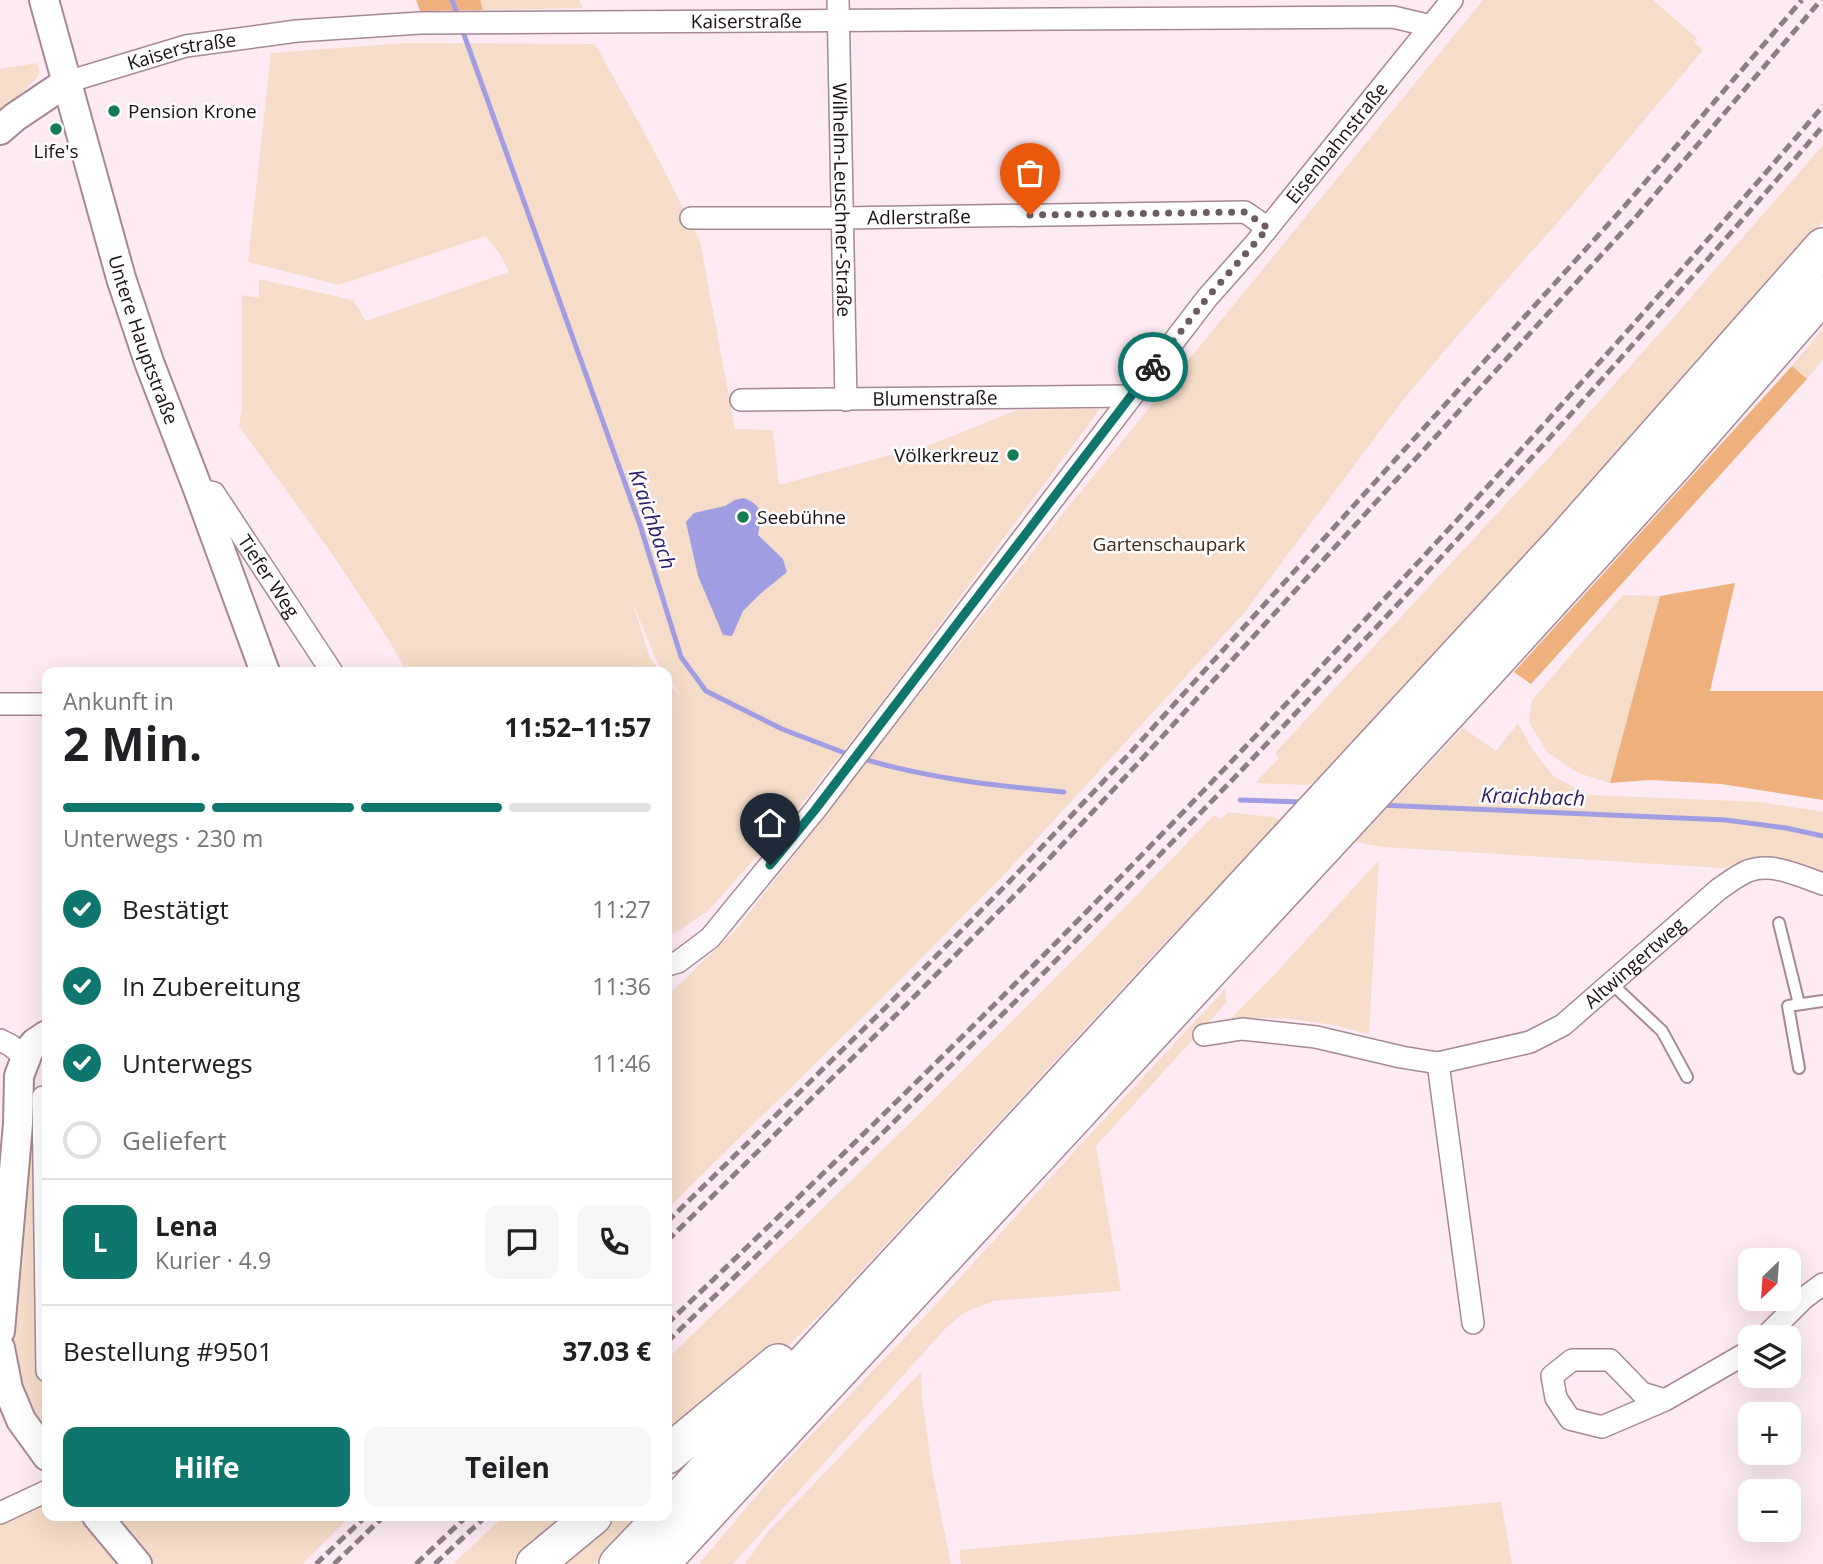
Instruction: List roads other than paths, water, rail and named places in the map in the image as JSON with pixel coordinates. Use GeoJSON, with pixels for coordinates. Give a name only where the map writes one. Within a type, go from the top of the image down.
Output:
{"type":"FeatureCollection","features":[{"type":"Feature","properties":{"kind":"highway"},"geometry":{"type":"LineString","coordinates":[[672,1506],[1588,514],[1823,247]]}},
{"type":"Feature","properties":{"kind":"highway"},"geometry":{"type":"LineString","coordinates":[[660,1564],[1496,661],[1823,294]]}},
{"type":"Feature","properties":{"kind":"highway"},"geometry":{"type":"LineString","coordinates":[[672,1451],[810,1336],[858,1306]]}},
{"type":"Feature","properties":{"kind":"highway"},"geometry":{"type":"LineString","coordinates":[[679,1564],[751,1467]]}},
{"type":"Feature","properties":{"kind":"highway"},"geometry":{"type":"LineString","coordinates":[[535,1564],[587,1521]]}},
{"type":"Feature","properties":{"kind":"highway"},"geometry":{"type":"LineString","coordinates":[[618,1564],[658,1521]]}},
{"type":"Feature","properties":{"kind":"main road","name":"Untere Hauptstraße"},"geometry":{"type":"LineString","coordinates":[[44,0],[121,278],[149,362],[263,667]]}},
{"type":"Feature","properties":{"kind":"main road"},"geometry":{"type":"LineString","coordinates":[[0,130],[67,82]]}},
{"type":"Feature","properties":{"kind":"main road"},"geometry":{"type":"LineString","coordinates":[[18,1124],[37,1093],[29,1068],[36,1059],[36,1043],[42,1039]]}},
{"type":"Feature","properties":{"kind":"main road"},"geometry":{"type":"LineString","coordinates":[[0,1331],[18,1124],[19,1076],[36,1059]]}},
{"type":"Feature","properties":{"kind":"main road"},"geometry":{"type":"LineString","coordinates":[[0,1348],[8,1389],[21,1420],[42,1449]]}},
{"type":"Feature","properties":{"kind":"main road"},"geometry":{"type":"LineString","coordinates":[[101,1521],[131,1556]]}},
{"type":"Feature","properties":{"kind":"street","name":"Eisenbahnstraße"},"geometry":{"type":"LineString","coordinates":[[672,964],[678,962],[710,937],[838,780],[1207,298],[1268,228],[1452,0]]}},
{"type":"Feature","properties":{"kind":"street","name":"Kaiserstraße"},"geometry":{"type":"LineString","coordinates":[[67,82],[186,46],[297,31],[420,23],[838,10],[1238,9],[1393,17],[1431,26]]}},
{"type":"Feature","properties":{"kind":"street","name":"Wilhelm-Leuschner-Straße"},"geometry":{"type":"LineString","coordinates":[[838,10],[846,400]]}},
{"type":"Feature","properties":{"kind":"street","name":"Adlerstraße"},"geometry":{"type":"LineString","coordinates":[[691,218],[1245,212],[1268,228]]}},
{"type":"Feature","properties":{"kind":"street","name":"Blumenstraße"},"geometry":{"type":"LineString","coordinates":[[741,400],[1130,396]]}},
{"type":"Feature","properties":{"kind":"street","name":"Tiefer Weg"},"geometry":{"type":"LineString","coordinates":[[198,489],[214,493],[329,667]]}},
{"type":"Feature","properties":{"kind":"street"},"geometry":{"type":"LineString","coordinates":[[0,704],[42,704]]}},
{"type":"Feature","properties":{"kind":"street","name":"Altwingertweg"},"geometry":{"type":"LineString","coordinates":[[1204,1035],[1242,1029],[1316,1037],[1438,1063],[1530,1042],[1563,1025],[1719,889],[1746,872],[1765,867],[1793,873],[1823,884]]}},
{"type":"Feature","properties":{"kind":"street"},"geometry":{"type":"LineString","coordinates":[[0,1040],[36,1059]]}},
{"type":"Feature","properties":{"kind":"street"},"geometry":{"type":"LineString","coordinates":[[1438,1063],[1473,1323]]}},
{"type":"Feature","properties":{"kind":"street"},"geometry":{"type":"LineString","coordinates":[[37,1093],[42,1232]]}},
{"type":"Feature","properties":{"kind":"street"},"geometry":{"type":"LineString","coordinates":[[1777,1325],[1804,1298],[1823,1284]]}},
{"type":"Feature","properties":{"kind":"street"},"geometry":{"type":"LineString","coordinates":[[1665,1400],[1642,1393],[1610,1360],[1572,1360],[1552,1376],[1556,1398],[1570,1419],[1602,1427],[1665,1400],[1738,1358]]}},
{"type":"Feature","properties":{"kind":"street"},"geometry":{"type":"LineString","coordinates":[[0,1513],[42,1493]]}},
{"type":"Feature","properties":{"kind":"lane"},"geometry":{"type":"LineString","coordinates":[[1779,923],[1799,1004]]}},
{"type":"Feature","properties":{"kind":"lane"},"geometry":{"type":"LineString","coordinates":[[1612,984],[1662,1031],[1687,1077]]}},
{"type":"Feature","properties":{"kind":"lane"},"geometry":{"type":"LineString","coordinates":[[1799,1068],[1788,1006],[1823,1001]]}},
{"type":"Feature","properties":{"kind":"waterway","name":"Kraichbach"},"geometry":{"type":"LineString","coordinates":[[452,0],[458,17]]}},
{"type":"Feature","properties":{"kind":"waterway","name":"Kraichbach"},"geometry":{"type":"LineString","coordinates":[[462,29],[640,525],[681,657],[706,691],[782,729],[850,755]]}},
{"type":"Feature","properties":{"kind":"waterway","name":"Kraichbach"},"geometry":{"type":"LineString","coordinates":[[860,758],[961,780],[1064,792]]}},
{"type":"Feature","properties":{"kind":"waterway","name":"Kraichbach"},"geometry":{"type":"LineString","coordinates":[[1240,800],[1303,802]]}},
{"type":"Feature","properties":{"kind":"waterway","name":"Kraichbach"},"geometry":{"type":"LineString","coordinates":[[1379,805],[1726,820],[1823,836]]}},
{"type":"Feature","properties":{"kind":"railway"},"geometry":{"type":"LineString","coordinates":[[672,1217],[882,1011],[1009,882],[1130,753],[1623,208],[1802,0]]}},
{"type":"Feature","properties":{"kind":"railway"},"geometry":{"type":"LineString","coordinates":[[672,1236],[1019,891],[1140,761],[1635,218],[1821,0]]}},
{"type":"Feature","properties":{"kind":"railway"},"geometry":{"type":"LineString","coordinates":[[672,1319],[951,1047],[1229,764],[1531,439],[1823,106]]}},
{"type":"Feature","properties":{"kind":"railway"},"geometry":{"type":"LineString","coordinates":[[672,1337],[954,1062],[1235,777],[1534,456],[1823,126]]}},
{"type":"Feature","properties":{"kind":"railway"},"geometry":{"type":"LineString","coordinates":[[316,1564],[361,1521]]}},
{"type":"Feature","properties":{"kind":"railway"},"geometry":{"type":"LineString","coordinates":[[334,1564],[379,1521]]}},
{"type":"Feature","properties":{"kind":"railway"},"geometry":{"type":"LineString","coordinates":[[416,1564],[462,1521]]}},
{"type":"Feature","properties":{"kind":"railway"},"geometry":{"type":"LineString","coordinates":[[435,1564],[481,1521]]}},
{"type":"Feature","properties":{"kind":"place","name":"Pension Krone"},"geometry":{"type":"Point","coordinates":[114,111]}},
{"type":"Feature","properties":{"kind":"place","name":"Life's"},"geometry":{"type":"Point","coordinates":[56,129]}},
{"type":"Feature","properties":{"kind":"place","name":"Völkerkreuz"},"geometry":{"type":"Point","coordinates":[1013,455]}},
{"type":"Feature","properties":{"kind":"place","name":"Seebühne"},"geometry":{"type":"Point","coordinates":[743,517]}},
{"type":"Feature","properties":{"kind":"park label","name":"Gartenschaupark"},"geometry":{"type":"Point","coordinates":[1169,544]}}]}
